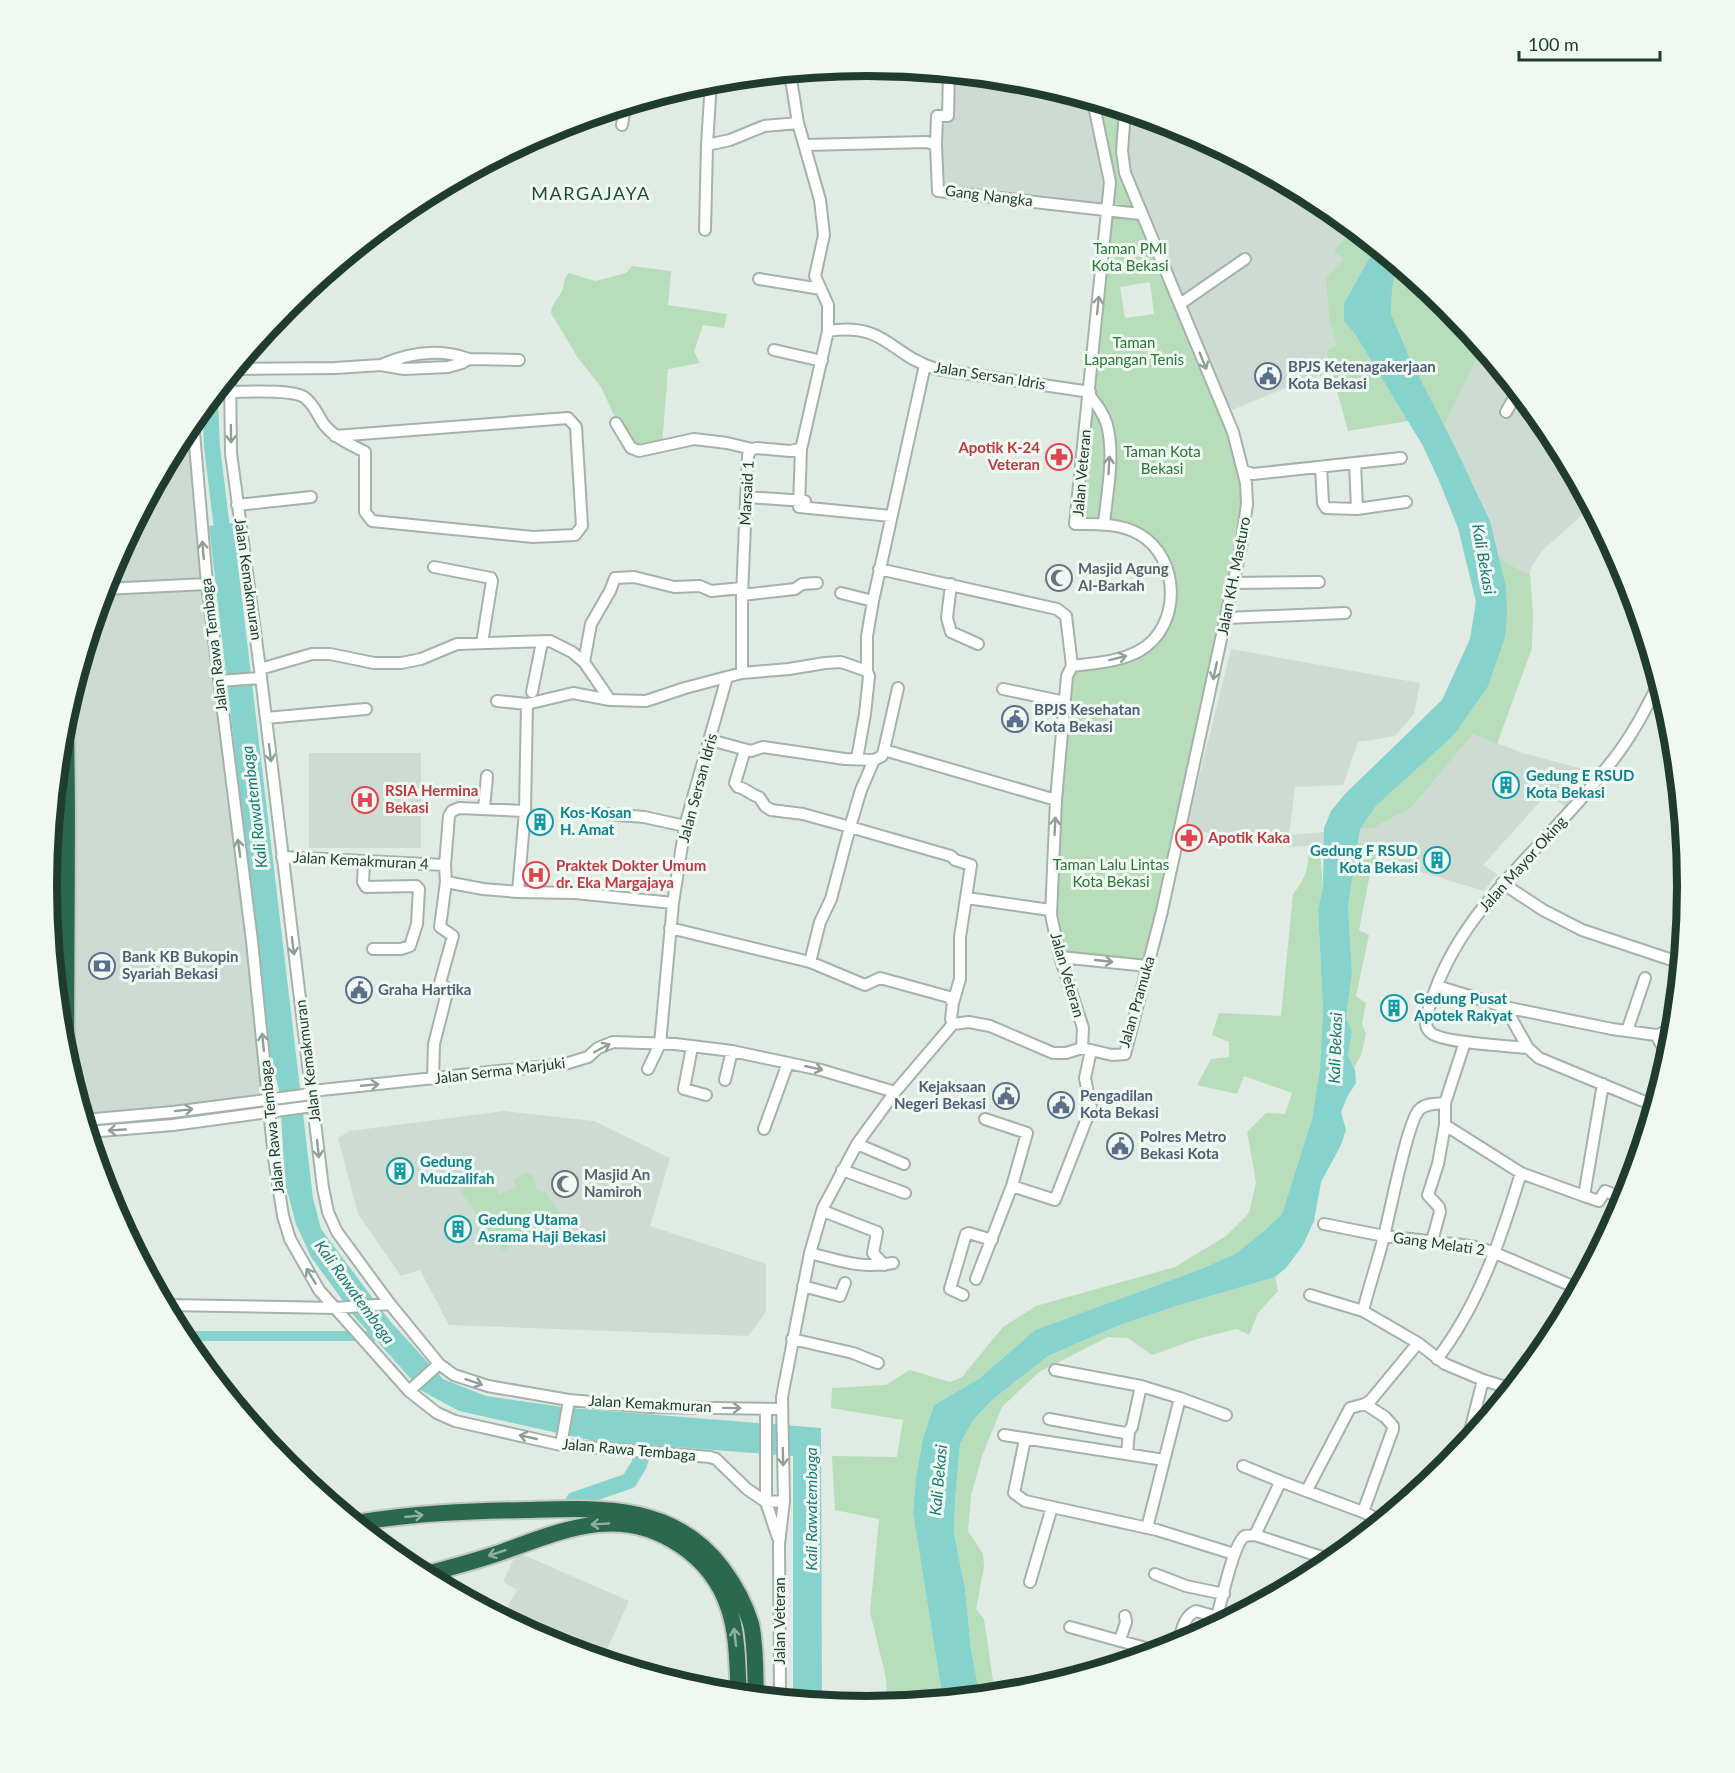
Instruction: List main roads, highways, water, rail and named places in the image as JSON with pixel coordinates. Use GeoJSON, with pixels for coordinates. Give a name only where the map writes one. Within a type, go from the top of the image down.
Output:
{"type":"FeatureCollection","features":[{"type":"Feature","properties":{"kind":"highway"},"geometry":{"type":"LineString","coordinates":[[61,811],[65,996]]}},
{"type":"Feature","properties":{"kind":"highway"},"geometry":{"type":"LineString","coordinates":[[364,1522],[488,1511],[605,1509],[641,1514],[660,1520],[699,1543],[715,1558],[730,1579],[751,1626],[755,1689]]}},
{"type":"Feature","properties":{"kind":"highway"},"geometry":{"type":"LineString","coordinates":[[435,1571],[499,1553],[551,1533],[586,1525],[621,1524],[655,1531],[692,1553],[708,1567],[721,1588],[735,1633],[738,1686]]}},
{"type":"Feature","properties":{"kind":"water","name":"Kali Bekasi"},"geometry":{"type":"Polygon","coordinates":[[[1373,253],[1396,272],[1391,314],[1411,361],[1490,521],[1506,587],[1505,637],[1488,686],[1454,735],[1376,806],[1360,829],[1348,905],[1352,973],[1346,1017],[1352,1032],[1348,1055],[1355,1070],[1356,1083],[1341,1112],[1346,1130],[1341,1145],[1321,1182],[1314,1221],[1303,1245],[1286,1268],[1275,1277],[1117,1326],[1048,1356],[992,1400],[973,1420],[960,1444],[954,1534],[965,1588],[971,1650],[979,1689],[942,1693],[913,1513],[923,1438],[934,1405],[980,1378],[1035,1330],[1201,1269],[1235,1254],[1282,1214],[1312,1119],[1320,1067],[1323,1011],[1318,908],[1323,888],[1324,828],[1331,811],[1345,794],[1442,700],[1470,639],[1476,602],[1458,528],[1423,446],[1355,334],[1344,321],[1344,303],[1373,253]]]}},
{"type":"Feature","properties":{"kind":"water"},"geometry":{"type":"Polygon","coordinates":[[[233,523],[313,1198],[321,1229],[389,1320],[443,1379],[486,1396],[570,1408],[821,1428],[822,1695],[793,1693],[793,1456],[594,1441],[459,1411],[422,1391],[354,1316],[311,1257],[296,1224],[285,1183],[280,1094],[270,1055],[209,526],[233,523]]]}},
{"type":"Feature","properties":{"kind":"waterway","name":"Kali Rawatembaga"},"geometry":{"type":"LineString","coordinates":[[211,412],[212,447],[224,545]]}},
{"type":"Feature","properties":{"kind":"waterway"},"geometry":{"type":"LineString","coordinates":[[193,1336],[384,1336]]}},
{"type":"Feature","properties":{"kind":"waterway"},"geometry":{"type":"LineString","coordinates":[[574,1500],[629,1481],[639,1465],[647,1437]]}},
{"type":"Feature","properties":{"kind":"place","name":"BPJS Ketenagakerjaan Kota Bekasi"},"geometry":{"type":"Point","coordinates":[1268,376]}},
{"type":"Feature","properties":{"kind":"place","name":"Apotik K-24 Veteran"},"geometry":{"type":"Point","coordinates":[1059,457]}},
{"type":"Feature","properties":{"kind":"place","name":"Masjid Agung Al-Barkah"},"geometry":{"type":"Point","coordinates":[1059,578]}},
{"type":"Feature","properties":{"kind":"place","name":"BPJS Kesehatan Kota Bekasi"},"geometry":{"type":"Point","coordinates":[1015,719]}},
{"type":"Feature","properties":{"kind":"place","name":"Gedung E RSUD Kota Bekasi"},"geometry":{"type":"Point","coordinates":[1506,785]}},
{"type":"Feature","properties":{"kind":"place","name":"RSIA Hermina Bekasi"},"geometry":{"type":"Point","coordinates":[365,800]}},
{"type":"Feature","properties":{"kind":"place","name":"Kos-Kosan H. Amat"},"geometry":{"type":"Point","coordinates":[540,822]}},
{"type":"Feature","properties":{"kind":"place","name":"Apotik Kaka"},"geometry":{"type":"Point","coordinates":[1189,838]}},
{"type":"Feature","properties":{"kind":"place","name":"Gedung F RSUD Kota Bekasi"},"geometry":{"type":"Point","coordinates":[1437,860]}},
{"type":"Feature","properties":{"kind":"place","name":"Praktek Dokter Umum dr. Eka Margajaya"},"geometry":{"type":"Point","coordinates":[536,875]}},
{"type":"Feature","properties":{"kind":"place","name":"Bank KB Bukopin Syariah Bekasi"},"geometry":{"type":"Point","coordinates":[102,966]}},
{"type":"Feature","properties":{"kind":"place","name":"Graha Hartika"},"geometry":{"type":"Point","coordinates":[359,990]}},
{"type":"Feature","properties":{"kind":"place","name":"Gedung Pusat Apotek Rakyat"},"geometry":{"type":"Point","coordinates":[1394,1008]}},
{"type":"Feature","properties":{"kind":"place","name":"Kejaksaan Negeri Bekasi"},"geometry":{"type":"Point","coordinates":[1006,1096]}},
{"type":"Feature","properties":{"kind":"place","name":"Pengadilan Kota Bekasi"},"geometry":{"type":"Point","coordinates":[1061,1105]}},
{"type":"Feature","properties":{"kind":"place","name":"Polres Metro Bekasi Kota"},"geometry":{"type":"Point","coordinates":[1120,1146]}},
{"type":"Feature","properties":{"kind":"place","name":"Gedung Mudzalifah"},"geometry":{"type":"Point","coordinates":[400,1171]}},
{"type":"Feature","properties":{"kind":"place","name":"Masjid An Namiroh"},"geometry":{"type":"Point","coordinates":[565,1184]}},
{"type":"Feature","properties":{"kind":"place","name":"Gedung Utama Asrama Haji Bekasi"},"geometry":{"type":"Point","coordinates":[458,1229]}},
{"type":"Feature","properties":{"kind":"district","name":"MARGAJAYA"},"geometry":{"type":"Point","coordinates":[591,194]}},
{"type":"Feature","properties":{"kind":"park label","name":"Taman PMI Kota Bekasi"},"geometry":{"type":"Point","coordinates":[1130,258]}},
{"type":"Feature","properties":{"kind":"park label","name":"Taman Lapangan Tenis"},"geometry":{"type":"Point","coordinates":[1134,352]}},
{"type":"Feature","properties":{"kind":"park label","name":"Taman Kota Bekasi"},"geometry":{"type":"Point","coordinates":[1162,460]}},
{"type":"Feature","properties":{"kind":"park label","name":"Taman Lalu Lintas Kota Bekasi"},"geometry":{"type":"Point","coordinates":[1111,874]}}]}
